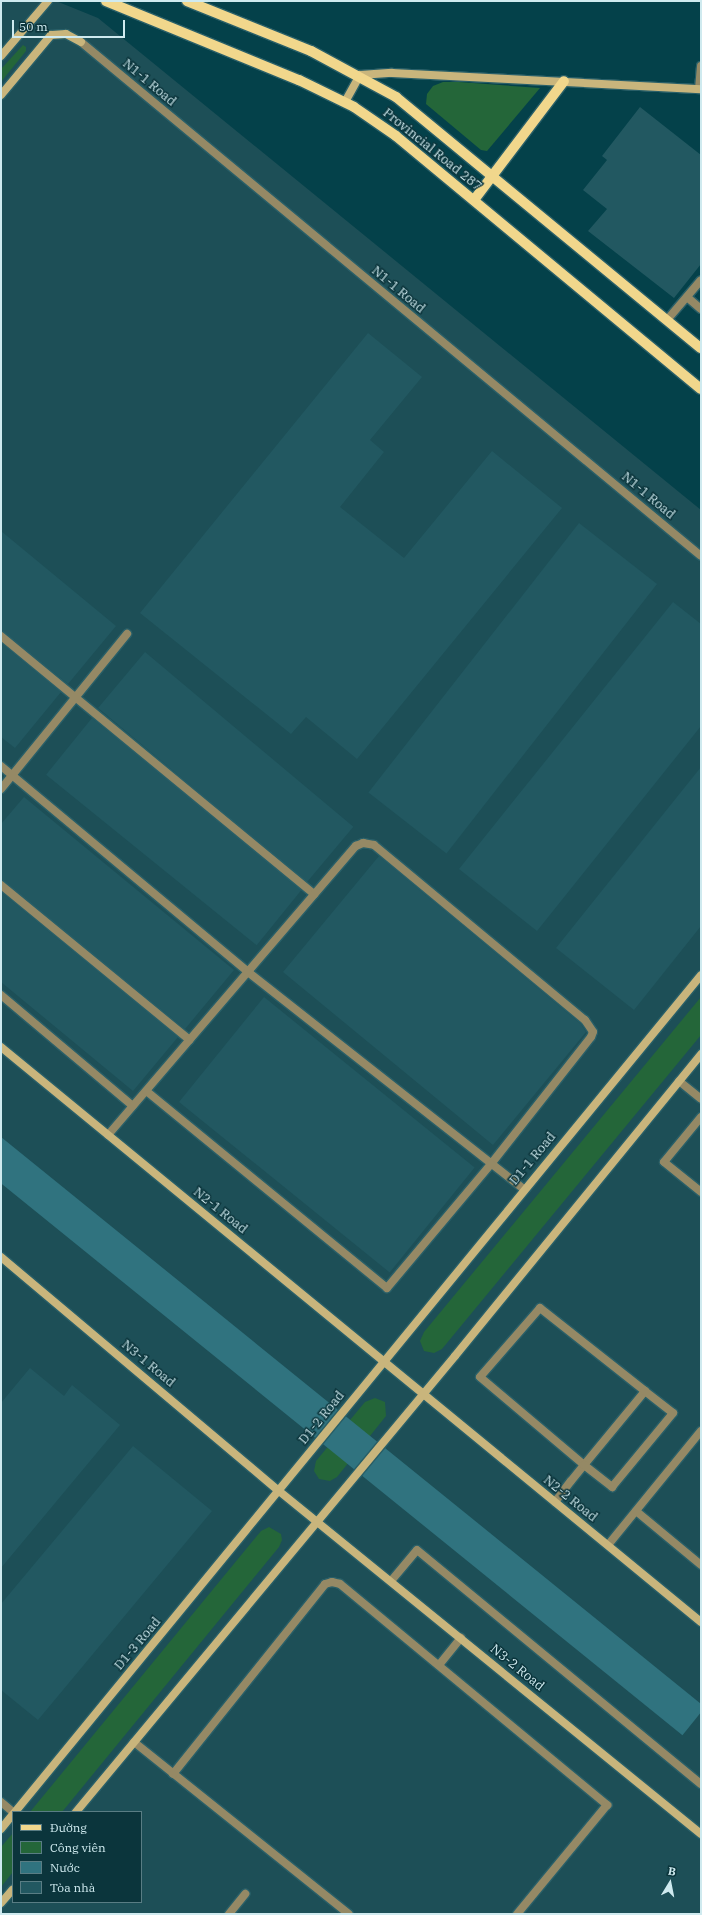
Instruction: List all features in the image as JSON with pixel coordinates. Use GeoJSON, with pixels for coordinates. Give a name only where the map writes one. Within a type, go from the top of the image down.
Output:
{"type":"FeatureCollection","features":[{"type":"Feature","properties":{"kind":"main road","name":"Provincial Road 287"},"geometry":{"type":"LineString","coordinates":[[106,1],[299,80],[345,102],[396,136],[701,388]]}},
{"type":"Feature","properties":{"kind":"main road","name":"Provincial Road 287"},"geometry":{"type":"LineString","coordinates":[[187,1],[311,50],[360,75],[396,97],[701,348]]}},
{"type":"Feature","properties":{"kind":"main road"},"geometry":{"type":"LineString","coordinates":[[474,200],[564,81]]}},
{"type":"Feature","properties":{"kind":"street"},"geometry":{"type":"LineString","coordinates":[[1,56],[4,47],[48,1]]}},
{"type":"Feature","properties":{"kind":"street","name":"N1-1 Road"},"geometry":{"type":"LineString","coordinates":[[1,95],[51,35],[66,34],[81,42],[701,556]]}},
{"type":"Feature","properties":{"kind":"street"},"geometry":{"type":"LineString","coordinates":[[345,102],[360,75],[392,73],[700,89],[701,66]]}},
{"type":"Feature","properties":{"kind":"street"},"geometry":{"type":"LineString","coordinates":[[668,320],[701,280]]}},
{"type":"Feature","properties":{"kind":"street"},"geometry":{"type":"LineString","coordinates":[[687,297],[701,309]]}},
{"type":"Feature","properties":{"kind":"street"},"geometry":{"type":"LineString","coordinates":[[1,789],[127,634]]}},
{"type":"Feature","properties":{"kind":"street"},"geometry":{"type":"LineString","coordinates":[[1,636],[314,894]]}},
{"type":"Feature","properties":{"kind":"street"},"geometry":{"type":"LineString","coordinates":[[1,766],[248,972],[491,1164],[524,1188]]}},
{"type":"Feature","properties":{"kind":"street"},"geometry":{"type":"LineString","coordinates":[[108,1135],[314,894],[356,846],[363,843],[374,845],[592,1026],[591,1037],[491,1164],[387,1288],[146,1091]]}},
{"type":"Feature","properties":{"kind":"street"},"geometry":{"type":"LineString","coordinates":[[1,885],[190,1040]]}},
{"type":"Feature","properties":{"kind":"street","name":"D1-1 Road"},"geometry":{"type":"LineString","coordinates":[[384,1360],[524,1188],[701,975]]}},
{"type":"Feature","properties":{"kind":"street"},"geometry":{"type":"LineString","coordinates":[[1,995],[133,1106]]}},
{"type":"Feature","properties":{"kind":"street","name":"N2-1 Road"},"geometry":{"type":"LineString","coordinates":[[1,1047],[424,1394]]}},
{"type":"Feature","properties":{"kind":"street"},"geometry":{"type":"LineString","coordinates":[[77,1811],[424,1394],[701,1054]]}},
{"type":"Feature","properties":{"kind":"street"},"geometry":{"type":"LineString","coordinates":[[679,1080],[701,1099]]}},
{"type":"Feature","properties":{"kind":"street"},"geometry":{"type":"LineString","coordinates":[[701,1117],[664,1162],[701,1192]]}},
{"type":"Feature","properties":{"kind":"street","name":"N3-1 Road"},"geometry":{"type":"LineString","coordinates":[[1,1257],[317,1522]]}},
{"type":"Feature","properties":{"kind":"street"},"geometry":{"type":"LineString","coordinates":[[540,1308],[645,1391],[672,1413],[612,1487],[480,1378],[540,1308]]}},
{"type":"Feature","properties":{"kind":"street","name":"D1-2 Road"},"geometry":{"type":"LineString","coordinates":[[279,1491],[384,1360]]}},
{"type":"Feature","properties":{"kind":"street"},"geometry":{"type":"LineString","coordinates":[[555,1502],[645,1391]]}},
{"type":"Feature","properties":{"kind":"street","name":"N2-2 Road"},"geometry":{"type":"LineString","coordinates":[[424,1394],[701,1622]]}},
{"type":"Feature","properties":{"kind":"street"},"geometry":{"type":"LineString","coordinates":[[608,1545],[701,1431]]}},
{"type":"Feature","properties":{"kind":"street","name":"D1-3 Road"},"geometry":{"type":"LineString","coordinates":[[16,1811],[279,1491]]}},
{"type":"Feature","properties":{"kind":"street"},"geometry":{"type":"LineString","coordinates":[[636,1511],[701,1565]]}},
{"type":"Feature","properties":{"kind":"street","name":"N3-2 Road"},"geometry":{"type":"LineString","coordinates":[[317,1522],[701,1834]]}},
{"type":"Feature","properties":{"kind":"street"},"geometry":{"type":"LineString","coordinates":[[391,1581],[417,1550],[701,1784]]}},
{"type":"Feature","properties":{"kind":"street"},"geometry":{"type":"LineString","coordinates":[[173,1774],[325,1584],[332,1582],[340,1584],[607,1805],[517,1914]]}},
{"type":"Feature","properties":{"kind":"street"},"geometry":{"type":"LineString","coordinates":[[439,1665],[461,1638]]}},
{"type":"Feature","properties":{"kind":"street"},"geometry":{"type":"LineString","coordinates":[[134,1742],[349,1914]]}},
{"type":"Feature","properties":{"kind":"street"},"geometry":{"type":"LineString","coordinates":[[1,1802],[12,1811]]}},
{"type":"Feature","properties":{"kind":"street","name":"D1-3 Road"},"geometry":{"type":"LineString","coordinates":[[1,1829],[12,1815]]}},
{"type":"Feature","properties":{"kind":"street"},"geometry":{"type":"LineString","coordinates":[[1,1903],[12,1890]]}},
{"type":"Feature","properties":{"kind":"street"},"geometry":{"type":"LineString","coordinates":[[229,1914],[245,1894]]}},
{"type":"Feature","properties":{"kind":"shaded area"},"geometry":{"type":"Polygon","coordinates":[[[1,1],[56,1],[98,18],[701,510],[701,1914],[1,1914],[1,1]]]}},
{"type":"Feature","properties":{"kind":"green space"},"geometry":{"type":"Polygon","coordinates":[[[23,45],[26,47],[26,51],[1,82],[1,69],[23,45]]]}},
{"type":"Feature","properties":{"kind":"green space"},"geometry":{"type":"Polygon","coordinates":[[[443,82],[540,88],[487,151],[481,150],[426,104],[427,94],[433,86],[443,82]]]}},
{"type":"Feature","properties":{"kind":"green space"},"geometry":{"type":"Polygon","coordinates":[[[701,997],[701,1035],[442,1349],[434,1353],[424,1351],[420,1341],[424,1332],[701,997]]]}},
{"type":"Feature","properties":{"kind":"green space"},"geometry":{"type":"Polygon","coordinates":[[[375,1398],[385,1402],[386,1416],[337,1477],[330,1481],[319,1479],[314,1471],[316,1461],[365,1402],[375,1398]]]}},
{"type":"Feature","properties":{"kind":"green space"},"geometry":{"type":"Polygon","coordinates":[[[269,1527],[281,1534],[282,1540],[279,1547],[63,1811],[31,1811],[261,1531],[269,1527]]]}},
{"type":"Feature","properties":{"kind":"green space"},"geometry":{"type":"Polygon","coordinates":[[[12,1834],[12,1873],[1,1887],[1,1847],[12,1834]]]}},
{"type":"Feature","properties":{"kind":"water"},"geometry":{"type":"Polygon","coordinates":[[[1,1137],[701,1704],[701,1712],[682,1735],[1,1183],[1,1137]]]}},
{"type":"Feature","properties":{"kind":"building"},"geometry":{"type":"Polygon","coordinates":[[[640,107],[701,155],[701,264],[674,298],[588,231],[607,209],[583,190],[607,160],[602,156],[640,107]]]}},
{"type":"Feature","properties":{"kind":"building"},"geometry":{"type":"Polygon","coordinates":[[[368,333],[422,377],[370,440],[384,452],[340,507],[404,558],[492,451],[562,508],[357,759],[306,717],[291,734],[140,613],[368,333]]]}},
{"type":"Feature","properties":{"kind":"building"},"geometry":{"type":"Polygon","coordinates":[[[579,523],[657,584],[446,853],[368,792],[579,523]]]}},
{"type":"Feature","properties":{"kind":"building"},"geometry":{"type":"Polygon","coordinates":[[[1,531],[116,626],[68,684],[1,631],[1,531]]]}},
{"type":"Feature","properties":{"kind":"building"},"geometry":{"type":"Polygon","coordinates":[[[673,602],[701,624],[701,726],[537,931],[459,869],[673,602]]]}},
{"type":"Feature","properties":{"kind":"building"},"geometry":{"type":"Polygon","coordinates":[[[1,643],[61,692],[15,748],[1,737],[1,643]]]}},
{"type":"Feature","properties":{"kind":"building"},"geometry":{"type":"Polygon","coordinates":[[[145,652],[353,827],[306,883],[98,708],[145,652]]]}},
{"type":"Feature","properties":{"kind":"building"},"geometry":{"type":"Polygon","coordinates":[[[92,718],[303,889],[257,945],[46,775],[92,718]]]}},
{"type":"Feature","properties":{"kind":"building"},"geometry":{"type":"Polygon","coordinates":[[[701,767],[701,926],[634,1010],[556,948],[701,767]]]}},
{"type":"Feature","properties":{"kind":"building"},"geometry":{"type":"Polygon","coordinates":[[[24,797],[234,970],[185,1029],[1,880],[1,824],[24,797]]]}},
{"type":"Feature","properties":{"kind":"building"},"geometry":{"type":"Polygon","coordinates":[[[379,856],[581,1024],[586,1032],[493,1145],[283,972],[379,856]]]}},
{"type":"Feature","properties":{"kind":"building"},"geometry":{"type":"Polygon","coordinates":[[[1,892],[178,1037],[133,1091],[1,982],[1,892]]]}},
{"type":"Feature","properties":{"kind":"building"},"geometry":{"type":"Polygon","coordinates":[[[264,997],[475,1168],[390,1272],[179,1102],[264,997]]]}},
{"type":"Feature","properties":{"kind":"building"},"geometry":{"type":"Polygon","coordinates":[[[30,1368],[64,1396],[72,1385],[120,1425],[1,1568],[1,1403],[30,1368]]]}},
{"type":"Feature","properties":{"kind":"building"},"geometry":{"type":"Polygon","coordinates":[[[133,1446],[212,1511],[38,1720],[1,1690],[1,1604],[133,1446]]]}}]}
